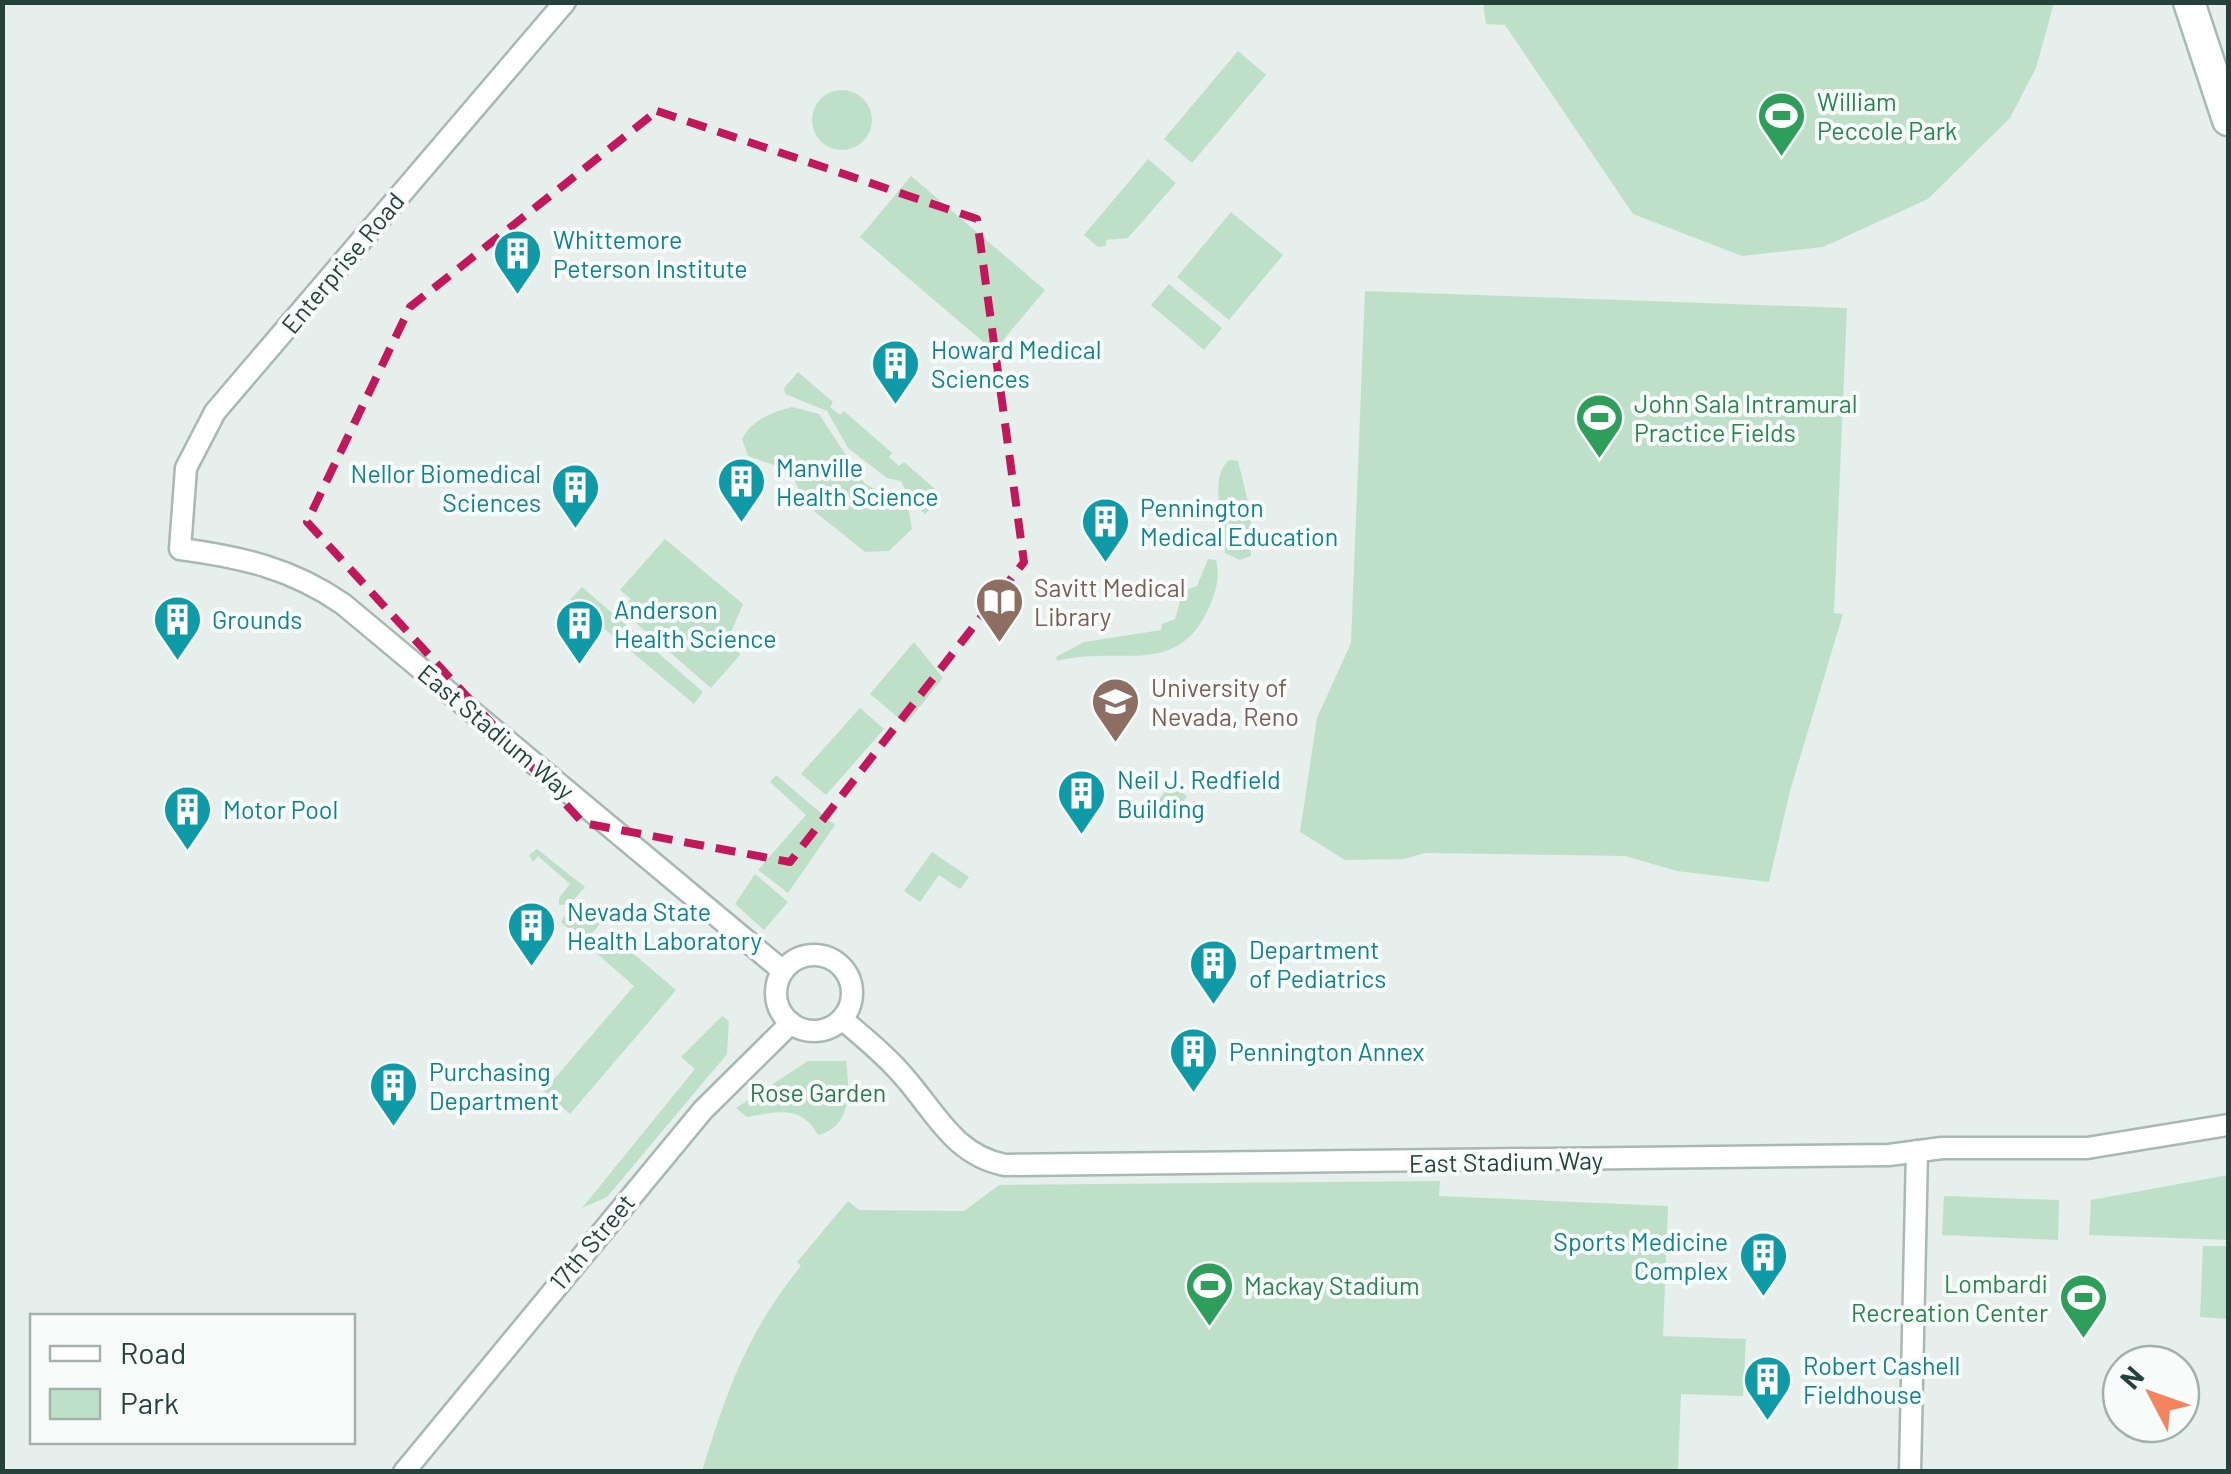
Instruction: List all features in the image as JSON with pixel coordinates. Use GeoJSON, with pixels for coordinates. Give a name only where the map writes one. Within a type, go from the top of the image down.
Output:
{"type":"FeatureCollection","features":[{"type":"Feature","properties":{"kind":"street","name":"Enterprise Road"},"geometry":{"type":"LineString","coordinates":[[180,550],[186,468],[215,412],[565,2]]}},
{"type":"Feature","properties":{"kind":"street"},"geometry":{"type":"LineString","coordinates":[[2189,2],[2228,120]]}},
{"type":"Feature","properties":{"kind":"street","name":"East Stadium Way"},"geometry":{"type":"LineString","coordinates":[[180,550],[268,564],[318,586],[782,971]]}},
{"type":"Feature","properties":{"kind":"street"},"geometry":{"type":"LineString","coordinates":[[811,954],[834,960],[850,980],[852,992],[842,1019],[812,1031],[791,1023],[778,1004],[782,971],[811,954]]}},
{"type":"Feature","properties":{"kind":"street","name":"East Stadium Way"},"geometry":{"type":"LineString","coordinates":[[842,1019],[906,1079],[954,1141],[970,1155],[1005,1164],[1622,1160],[2087,1148],[2228,1125]]}},
{"type":"Feature","properties":{"kind":"street","name":"17th Street"},"geometry":{"type":"LineString","coordinates":[[404,1472],[703,1110],[791,1023]]}},
{"type":"Feature","properties":{"kind":"street"},"geometry":{"type":"LineString","coordinates":[[1910,1472],[1917,1150]]}},
{"type":"Feature","properties":{"kind":"highlighted area"},"geometry":{"type":"Polygon","coordinates":[[[657,111],[977,219],[1024,562],[790,862],[583,823],[307,522],[410,307],[657,111]]]}},
{"type":"Feature","properties":{"kind":"green space","name":"William Peccole Park"},"geometry":{"type":"Polygon","coordinates":[[[1483,3],[2054,3],[2036,68],[2010,118],[1928,199],[1823,247],[1742,256],[1633,214],[1505,25],[1486,24],[1483,3]]]}},
{"type":"Feature","properties":{"kind":"green space"},"geometry":{"type":"Polygon","coordinates":[[[1238,51],[1266,75],[1192,163],[1164,139],[1238,51]]]}},
{"type":"Feature","properties":{"kind":"green space"},"geometry":{"type":"Polygon","coordinates":[[[842,90],[863,99],[872,120],[863,141],[842,150],[821,141],[812,120],[821,99],[842,90]]]}},
{"type":"Feature","properties":{"kind":"green space"},"geometry":{"type":"Polygon","coordinates":[[[1148,159],[1176,183],[1128,238],[1106,240],[1106,246],[1098,247],[1084,235],[1148,159]]]}},
{"type":"Feature","properties":{"kind":"green space"},"geometry":{"type":"Polygon","coordinates":[[[911,176],[1045,290],[994,351],[860,237],[911,176]]]}},
{"type":"Feature","properties":{"kind":"green space"},"geometry":{"type":"Polygon","coordinates":[[[1231,212],[1283,255],[1229,320],[1177,277],[1231,212]]]}},
{"type":"Feature","properties":{"kind":"green space"},"geometry":{"type":"Polygon","coordinates":[[[1169,284],[1222,328],[1204,350],[1151,305],[1169,284]]]}},
{"type":"Feature","properties":{"kind":"green space","name":"John Sala Intramural Practice Fields"},"geometry":{"type":"Polygon","coordinates":[[[1365,291],[1847,308],[1834,613],[1843,614],[1790,791],[1769,882],[1677,871],[1625,856],[1425,853],[1404,859],[1345,860],[1300,832],[1317,718],[1351,643],[1365,291]]]}},
{"type":"Feature","properties":{"kind":"green space"},"geometry":{"type":"Polygon","coordinates":[[[798,372],[833,402],[830,407],[840,415],[844,411],[892,453],[889,457],[899,466],[904,462],[942,495],[925,514],[910,501],[901,481],[887,478],[848,448],[827,411],[785,394],[784,388],[798,372]]]}},
{"type":"Feature","properties":{"kind":"green space"},"geometry":{"type":"Polygon","coordinates":[[[792,407],[819,414],[865,484],[908,506],[912,529],[889,551],[865,552],[804,503],[791,471],[748,456],[742,439],[751,427],[770,414],[792,407]]]}},
{"type":"Feature","properties":{"kind":"green space"},"geometry":{"type":"Polygon","coordinates":[[[1230,460],[1238,461],[1251,514],[1251,556],[1240,560],[1225,553],[1219,502],[1220,477],[1230,460]]]}},
{"type":"Feature","properties":{"kind":"green space"},"geometry":{"type":"Polygon","coordinates":[[[665,539],[743,604],[731,632],[740,655],[711,688],[621,610],[631,599],[620,590],[665,539]]]}},
{"type":"Feature","properties":{"kind":"green space"},"geometry":{"type":"Polygon","coordinates":[[[1208,559],[1216,560],[1217,566],[1212,600],[1194,632],[1178,645],[1143,655],[1057,661],[1056,657],[1084,642],[1161,630],[1162,624],[1175,619],[1183,591],[1197,586],[1208,559]]]}},
{"type":"Feature","properties":{"kind":"green space"},"geometry":{"type":"Polygon","coordinates":[[[582,587],[703,692],[694,704],[570,600],[582,587]]]}},
{"type":"Feature","properties":{"kind":"green space"},"geometry":{"type":"Polygon","coordinates":[[[914,642],[943,678],[906,724],[870,694],[914,642]]]}},
{"type":"Feature","properties":{"kind":"green space"},"geometry":{"type":"Polygon","coordinates":[[[860,708],[884,729],[826,795],[801,774],[860,708]]]}},
{"type":"Feature","properties":{"kind":"green space"},"geometry":{"type":"Polygon","coordinates":[[[776,775],[835,825],[788,893],[758,870],[806,815],[770,782],[776,775]]]}},
{"type":"Feature","properties":{"kind":"green space"},"geometry":{"type":"Polygon","coordinates":[[[1170,785],[1187,796],[1171,820],[1153,808],[1170,785]]]}},
{"type":"Feature","properties":{"kind":"green space"},"geometry":{"type":"Polygon","coordinates":[[[537,849],[585,887],[570,904],[559,905],[559,898],[570,884],[538,856],[533,862],[529,855],[537,849]]]}},
{"type":"Feature","properties":{"kind":"green space"},"geometry":{"type":"Polygon","coordinates":[[[932,852],[969,877],[960,889],[939,875],[920,902],[904,891],[932,852]]]}},
{"type":"Feature","properties":{"kind":"green space"},"geometry":{"type":"Polygon","coordinates":[[[755,874],[788,902],[764,930],[735,904],[755,874]]]}},
{"type":"Feature","properties":{"kind":"green space"},"geometry":{"type":"Polygon","coordinates":[[[565,915],[571,920],[603,920],[584,943],[561,922],[565,915]]]}},
{"type":"Feature","properties":{"kind":"green space"},"geometry":{"type":"Polygon","coordinates":[[[609,933],[676,990],[570,1114],[544,1091],[634,986],[594,951],[609,933]]]}},
{"type":"Feature","properties":{"kind":"green space"},"geometry":{"type":"Polygon","coordinates":[[[722,1016],[729,1021],[727,1054],[607,1197],[582,1208],[695,1069],[681,1057],[722,1016]]]}},
{"type":"Feature","properties":{"kind":"green space","name":"Rose Garden"},"geometry":{"type":"Polygon","coordinates":[[[808,1061],[846,1061],[846,1106],[843,1116],[829,1131],[818,1135],[796,1114],[778,1112],[747,1117],[736,1108],[808,1061]]]}},
{"type":"Feature","properties":{"kind":"green space"},"geometry":{"type":"Polygon","coordinates":[[[2228,1175],[2228,1240],[2089,1235],[2091,1200],[2228,1175]]]}},
{"type":"Feature","properties":{"kind":"green space","name":"Mackay Stadium"},"geometry":{"type":"Polygon","coordinates":[[[1440,1181],[1439,1196],[1668,1206],[1663,1336],[1746,1339],[1743,1396],[1681,1394],[1678,1471],[702,1471],[730,1388],[753,1339],[801,1266],[797,1262],[848,1201],[859,1210],[964,1211],[999,1185],[1440,1181]]]}},
{"type":"Feature","properties":{"kind":"green space"},"geometry":{"type":"Polygon","coordinates":[[[1944,1196],[2059,1200],[2058,1240],[1942,1235],[1944,1196]]]}},
{"type":"Feature","properties":{"kind":"green space"},"geometry":{"type":"Polygon","coordinates":[[[2203,1246],[2228,1246],[2228,1319],[2200,1317],[2203,1246]]]}},
{"type":"Feature","properties":{"kind":"place","name":"William Peccole Park"},"geometry":{"type":"Point","coordinates":[1782,158]}},
{"type":"Feature","properties":{"kind":"place","name":"Whittemore Peterson Institute"},"geometry":{"type":"Point","coordinates":[518,296]}},
{"type":"Feature","properties":{"kind":"place","name":"Howard Medical Sciences"},"geometry":{"type":"Point","coordinates":[896,406]}},
{"type":"Feature","properties":{"kind":"place","name":"John Sala Intramural Practice Fields"},"geometry":{"type":"Point","coordinates":[1599,460]}},
{"type":"Feature","properties":{"kind":"place","name":"Manville Health Science"},"geometry":{"type":"Point","coordinates":[741,524]}},
{"type":"Feature","properties":{"kind":"place","name":"Nellor Biomedical Sciences"},"geometry":{"type":"Point","coordinates":[576,530]}},
{"type":"Feature","properties":{"kind":"place","name":"Pennington Medical Education"},"geometry":{"type":"Point","coordinates":[1105,564]}},
{"type":"Feature","properties":{"kind":"place","name":"Savitt Medical Library"},"geometry":{"type":"Point","coordinates":[999,644]}},
{"type":"Feature","properties":{"kind":"place","name":"Grounds"},"geometry":{"type":"Point","coordinates":[177,662]}},
{"type":"Feature","properties":{"kind":"place","name":"Anderson Health Science"},"geometry":{"type":"Point","coordinates":[579,666]}},
{"type":"Feature","properties":{"kind":"place","name":"University of Nevada, Reno"},"geometry":{"type":"Point","coordinates":[1116,744]}},
{"type":"Feature","properties":{"kind":"place","name":"Neil J. Redfield Building"},"geometry":{"type":"Point","coordinates":[1082,836]}},
{"type":"Feature","properties":{"kind":"place","name":"Motor Pool"},"geometry":{"type":"Point","coordinates":[188,852]}},
{"type":"Feature","properties":{"kind":"place","name":"Nevada State Health Laboratory"},"geometry":{"type":"Point","coordinates":[532,968]}},
{"type":"Feature","properties":{"kind":"place","name":"Department of Pediatrics"},"geometry":{"type":"Point","coordinates":[1214,1006]}},
{"type":"Feature","properties":{"kind":"place","name":"Pennington Annex"},"geometry":{"type":"Point","coordinates":[1194,1094]}},
{"type":"Feature","properties":{"kind":"place","name":"Purchasing Department"},"geometry":{"type":"Point","coordinates":[394,1128]}},
{"type":"Feature","properties":{"kind":"place","name":"Sports Medicine Complex"},"geometry":{"type":"Point","coordinates":[1763,1298]}},
{"type":"Feature","properties":{"kind":"place","name":"Mackay Stadium"},"geometry":{"type":"Point","coordinates":[1209,1328]}},
{"type":"Feature","properties":{"kind":"place","name":"Lombardi Recreation Center"},"geometry":{"type":"Point","coordinates":[2083,1340]}},
{"type":"Feature","properties":{"kind":"place","name":"Robert Cashell Fieldhouse"},"geometry":{"type":"Point","coordinates":[1768,1422]}}]}
